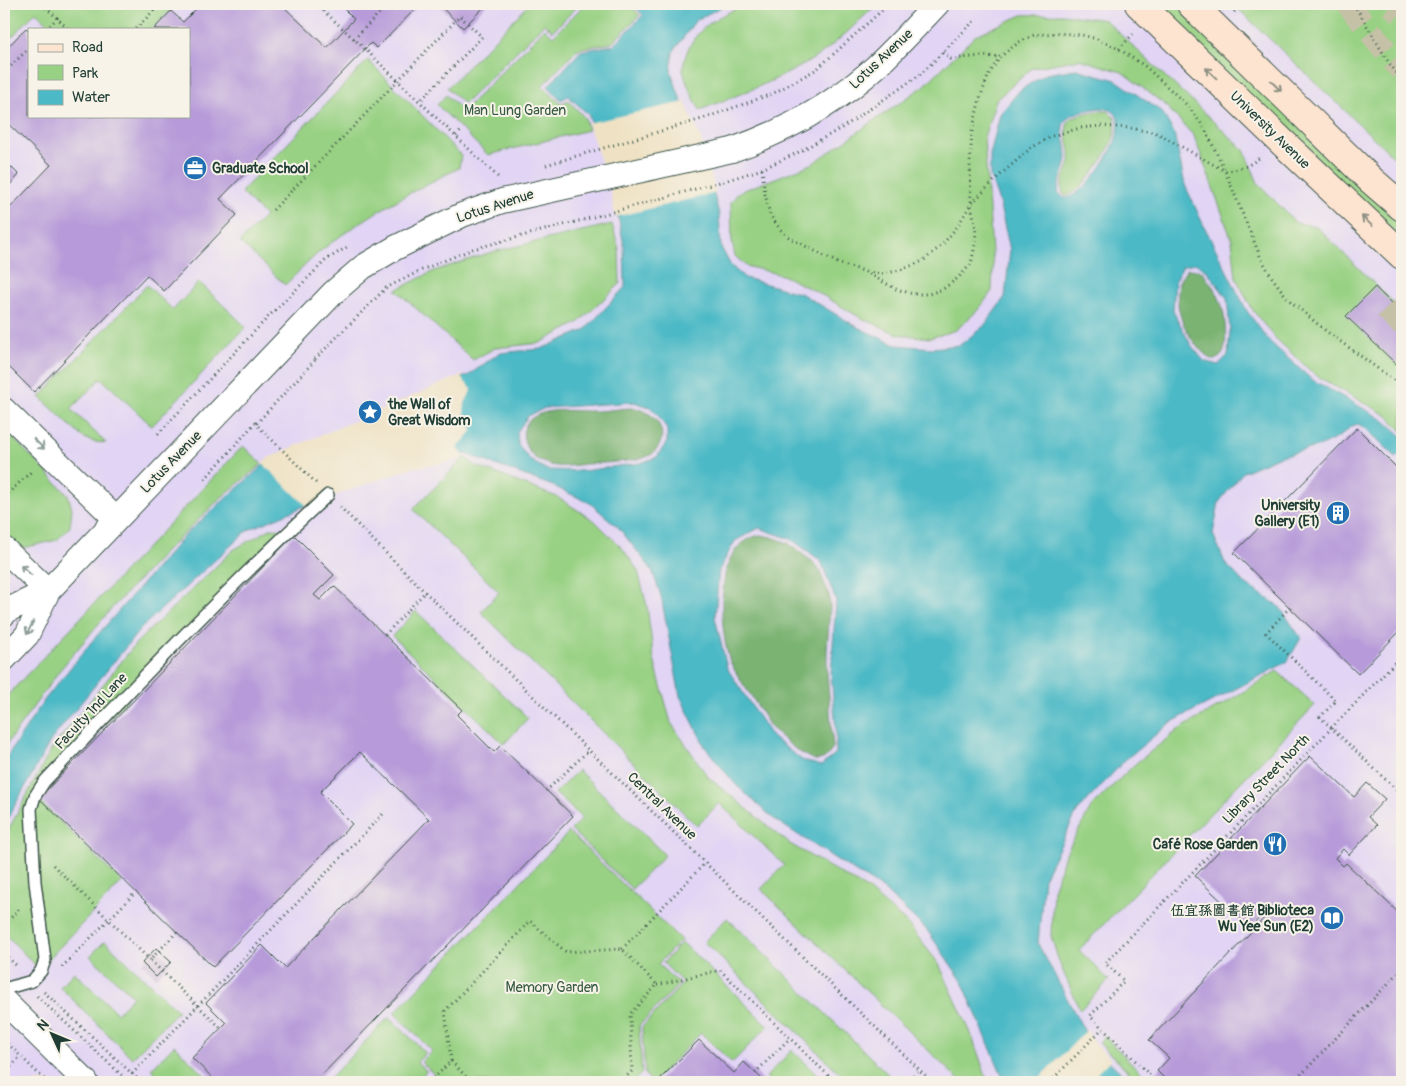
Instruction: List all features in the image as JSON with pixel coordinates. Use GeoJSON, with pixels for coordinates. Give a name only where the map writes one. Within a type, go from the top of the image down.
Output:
{"type":"FeatureCollection","features":[{"type":"Feature","properties":{"kind":"main road","name":"University Avenue"},"geometry":{"type":"LineString","coordinates":[[1139,4],[1402,255]]}},
{"type":"Feature","properties":{"kind":"main road"},"geometry":{"type":"LineString","coordinates":[[1191,4],[1218,28],[1371,180],[1402,207]]}},
{"type":"Feature","properties":{"kind":"street","name":"Lotus Avenue"},"geometry":{"type":"LineString","coordinates":[[48,591],[334,292],[363,267],[394,248],[462,215],[502,201],[732,150],[788,128],[819,110],[879,64],[937,4]]}},
{"type":"Feature","properties":{"kind":"street"},"geometry":{"type":"LineString","coordinates":[[4,410],[116,519]]}},
{"type":"Feature","properties":{"kind":"street"},"geometry":{"type":"LineString","coordinates":[[4,549],[48,591]]}},
{"type":"Feature","properties":{"kind":"street"},"geometry":{"type":"LineString","coordinates":[[4,614],[6,611],[48,591]]}},
{"type":"Feature","properties":{"kind":"street"},"geometry":{"type":"LineString","coordinates":[[4,659],[27,635],[48,591]]}},
{"type":"Feature","properties":{"kind":"street"},"geometry":{"type":"LineString","coordinates":[[4,1001],[86,1082]]}},
{"type":"Feature","properties":{"kind":"lane","name":"Faculty 1nd Lane"},"geometry":{"type":"LineString","coordinates":[[27,982],[41,971],[45,960],[35,882],[32,809],[35,796],[44,782],[166,654],[288,531],[328,496]]}},
{"type":"Feature","properties":{"kind":"lane"},"geometry":{"type":"LineString","coordinates":[[4,988],[27,982]]}},
{"type":"Feature","properties":{"kind":"path"},"geometry":{"type":"LineString","coordinates":[[42,4],[67,28]]}},
{"type":"Feature","properties":{"kind":"path"},"geometry":{"type":"LineString","coordinates":[[137,28],[160,4]]}},
{"type":"Feature","properties":{"kind":"path"},"geometry":{"type":"LineString","coordinates":[[316,4],[354,38],[499,178]]}},
{"type":"Feature","properties":{"kind":"path"},"geometry":{"type":"LineString","coordinates":[[354,38],[388,4]]}},
{"type":"Feature","properties":{"kind":"path"},"geometry":{"type":"LineString","coordinates":[[546,165],[702,119],[772,94],[817,69],[889,4]]}},
{"type":"Feature","properties":{"kind":"path"},"geometry":{"type":"LineString","coordinates":[[1354,4],[1389,63],[1402,80]]}},
{"type":"Feature","properties":{"kind":"path"},"geometry":{"type":"LineString","coordinates":[[273,210],[460,16],[482,37],[420,101]]}},
{"type":"Feature","properties":{"kind":"path"},"geometry":{"type":"LineString","coordinates":[[48,28],[57,18]]}},
{"type":"Feature","properties":{"kind":"path"},"geometry":{"type":"LineString","coordinates":[[864,271],[896,289],[913,294],[929,294],[943,289],[958,278],[971,264],[976,229],[971,204],[970,164],[972,132],[980,98],[989,74],[1000,57],[1020,42],[1034,35],[1058,33],[1082,35],[1097,39],[1119,50],[1146,67],[1188,106],[1205,129],[1225,171],[1260,256],[1271,276],[1288,299],[1326,331],[1402,386]]}},
{"type":"Feature","properties":{"kind":"path"},"geometry":{"type":"LineString","coordinates":[[1119,50],[1133,34]]}},
{"type":"Feature","properties":{"kind":"path"},"geometry":{"type":"LineString","coordinates":[[4,73],[28,49]]}},
{"type":"Feature","properties":{"kind":"path"},"geometry":{"type":"LineString","coordinates":[[943,52],[951,59],[982,56],[1000,57]]}},
{"type":"Feature","properties":{"kind":"path"},"geometry":{"type":"LineString","coordinates":[[762,169],[770,215],[780,229],[790,238],[840,264],[864,271],[884,274],[923,261],[942,245],[957,227],[971,204],[999,176],[1030,148],[1052,136],[1080,128],[1101,126],[1130,128],[1157,133],[1225,171],[1247,166],[1265,155],[1280,140]]}},
{"type":"Feature","properties":{"kind":"path"},"geometry":{"type":"LineString","coordinates":[[456,136],[462,130]]}},
{"type":"Feature","properties":{"kind":"path"},"geometry":{"type":"LineString","coordinates":[[158,434],[271,314]]}},
{"type":"Feature","properties":{"kind":"path"},"geometry":{"type":"LineString","coordinates":[[205,479],[238,440],[316,358],[256,424]]}},
{"type":"Feature","properties":{"kind":"path"},"geometry":{"type":"LineString","coordinates":[[4,497],[39,464]]}},
{"type":"Feature","properties":{"kind":"path","name":"Central Avenue"},"geometry":{"type":"LineString","coordinates":[[378,545],[932,1082]]}},
{"type":"Feature","properties":{"kind":"path"},"geometry":{"type":"LineString","coordinates":[[385,635],[425,592]]}},
{"type":"Feature","properties":{"kind":"path"},"geometry":{"type":"LineString","coordinates":[[1290,607],[1266,633],[1336,701],[1320,717],[1402,795]]}},
{"type":"Feature","properties":{"kind":"path","name":"Library Street North"},"geometry":{"type":"LineString","coordinates":[[1102,1028],[1090,1016],[1124,981],[1105,963],[1402,655]]}},
{"type":"Feature","properties":{"kind":"path"},"geometry":{"type":"LineString","coordinates":[[546,791],[589,750]]}},
{"type":"Feature","properties":{"kind":"path"},"geometry":{"type":"LineString","coordinates":[[132,1074],[383,814]]}},
{"type":"Feature","properties":{"kind":"path"},"geometry":{"type":"LineString","coordinates":[[33,846],[221,1028]]}},
{"type":"Feature","properties":{"kind":"path"},"geometry":{"type":"LineString","coordinates":[[472,1082],[451,1061],[445,1011],[530,921],[566,952],[622,949],[705,863]]}},
{"type":"Feature","properties":{"kind":"path"},"geometry":{"type":"LineString","coordinates":[[61,968],[136,892]]}},
{"type":"Feature","properties":{"kind":"path"},"geometry":{"type":"LineString","coordinates":[[150,960],[177,932]]}},
{"type":"Feature","properties":{"kind":"path"},"geometry":{"type":"LineString","coordinates":[[622,949],[657,985]]}},
{"type":"Feature","properties":{"kind":"path"},"geometry":{"type":"LineString","coordinates":[[4,954],[27,982],[129,1082]]}},
{"type":"Feature","properties":{"kind":"path"},"geometry":{"type":"LineString","coordinates":[[1294,1082],[1402,969]]}},
{"type":"Feature","properties":{"kind":"path"},"geometry":{"type":"LineString","coordinates":[[621,1082],[632,1071],[630,1014],[657,985],[720,970],[835,1082]]}},
{"type":"Feature","properties":{"kind":"path"},"geometry":{"type":"LineString","coordinates":[[27,982],[141,1082]]}},
{"type":"Feature","properties":{"kind":"path"},"geometry":{"type":"LineString","coordinates":[[1050,1082],[1102,1028],[1157,1082]]}},
{"type":"Feature","properties":{"kind":"path"},"geometry":{"type":"LineString","coordinates":[[755,1073],[790,1038]]}},
{"type":"Feature","properties":{"kind":"path"},"geometry":{"type":"LineString","coordinates":[[4,1040],[47,1082]]}},
{"type":"Feature","properties":{"kind":"path"},"geometry":{"type":"LineString","coordinates":[[10,1082],[4,1075],[20,1056]]}},
{"type":"Feature","properties":{"kind":"path"},"geometry":{"type":"LineString","coordinates":[[430,1082],[451,1061]]}},
{"type":"Feature","properties":{"kind":"path"},"geometry":{"type":"LineString","coordinates":[[906,1082],[919,1070]]}},
{"type":"Feature","properties":{"kind":"shaded area"},"geometry":{"type":"Polygon","coordinates":[[[4,4],[1402,4],[1402,1082],[4,1082],[4,4]]]}},
{"type":"Feature","properties":{"kind":"green space"},"geometry":{"type":"Polygon","coordinates":[[[4,4],[177,4],[153,28],[53,28],[36,12],[4,45],[4,4]]]}},
{"type":"Feature","properties":{"kind":"green space"},"geometry":{"type":"Polygon","coordinates":[[[529,4],[580,4],[553,31],[544,24],[464,104],[447,88],[529,4]]]}},
{"type":"Feature","properties":{"kind":"green space","name":"Man Lung Garden"},"geometry":{"type":"Polygon","coordinates":[[[585,4],[635,4],[632,7],[640,15],[612,43],[578,49],[542,86],[561,104],[568,100],[585,118],[588,130],[488,155],[437,105],[446,95],[463,111],[545,28],[553,36],[585,4]]]}},
{"type":"Feature","properties":{"kind":"green space"},"geometry":{"type":"Polygon","coordinates":[[[748,4],[877,4],[836,42],[797,69],[700,110],[683,70],[689,47],[694,38],[709,23],[728,12],[748,4]]]}},
{"type":"Feature","properties":{"kind":"green space"},"geometry":{"type":"Polygon","coordinates":[[[1150,4],[1178,4],[1402,223],[1402,239],[1150,4]]]}},
{"type":"Feature","properties":{"kind":"green space"},"geometry":{"type":"Polygon","coordinates":[[[1233,4],[1402,4],[1402,165],[1233,4]]]}},
{"type":"Feature","properties":{"kind":"green space"},"geometry":{"type":"Polygon","coordinates":[[[1062,14],[1105,20],[1244,150],[1258,183],[1296,223],[1316,226],[1402,311],[1402,431],[1388,416],[1315,375],[1273,336],[1252,309],[1236,278],[1232,240],[1194,136],[1164,104],[1122,72],[1079,59],[1032,68],[996,100],[984,137],[993,267],[992,291],[979,309],[956,330],[930,338],[898,334],[861,318],[817,292],[782,275],[746,266],[735,256],[732,242],[731,202],[739,192],[812,164],[924,86],[976,35],[1022,15],[1062,14]]]}},
{"type":"Feature","properties":{"kind":"green space"},"geometry":{"type":"Polygon","coordinates":[[[368,60],[461,155],[459,168],[408,194],[358,224],[321,250],[285,285],[240,242],[265,216],[241,192],[368,60]]]}},
{"type":"Feature","properties":{"kind":"green space"},"geometry":{"type":"Polygon","coordinates":[[[1108,111],[1115,118],[1116,129],[1113,140],[1102,160],[1087,180],[1072,194],[1065,196],[1062,184],[1070,156],[1067,125],[1075,116],[1108,111]]]}},
{"type":"Feature","properties":{"kind":"green space"},"geometry":{"type":"Polygon","coordinates":[[[612,224],[619,249],[620,284],[578,323],[540,343],[495,348],[473,360],[396,290],[434,271],[492,252],[612,224]]]}},
{"type":"Feature","properties":{"kind":"green space"},"geometry":{"type":"Polygon","coordinates":[[[1187,269],[1200,270],[1215,289],[1221,303],[1225,321],[1225,348],[1219,358],[1214,360],[1202,352],[1183,324],[1178,304],[1178,293],[1179,283],[1187,269]]]}},
{"type":"Feature","properties":{"kind":"green space"},"geometry":{"type":"Polygon","coordinates":[[[199,282],[246,327],[152,426],[101,378],[71,409],[106,443],[94,442],[82,437],[40,397],[147,285],[173,310],[199,282]]]}},
{"type":"Feature","properties":{"kind":"green space"},"geometry":{"type":"Polygon","coordinates":[[[633,408],[642,410],[652,416],[661,430],[662,438],[660,445],[647,457],[620,462],[555,466],[544,463],[534,457],[525,443],[525,427],[532,418],[539,414],[563,410],[601,411],[633,408]]]}},
{"type":"Feature","properties":{"kind":"green space"},"geometry":{"type":"Polygon","coordinates":[[[4,429],[68,495],[72,509],[70,527],[57,540],[19,549],[4,535],[4,429]]]}},
{"type":"Feature","properties":{"kind":"green space"},"geometry":{"type":"Polygon","coordinates":[[[243,446],[262,464],[222,497],[169,548],[112,608],[59,671],[4,748],[4,699],[243,446]]]}},
{"type":"Feature","properties":{"kind":"green space"},"geometry":{"type":"Polygon","coordinates":[[[465,457],[476,466],[557,497],[595,521],[623,549],[638,571],[647,606],[654,660],[671,723],[708,777],[790,844],[867,889],[907,923],[939,964],[970,1031],[988,1082],[961,1082],[761,889],[784,865],[719,803],[697,826],[481,612],[499,592],[413,509],[465,457]]]}},
{"type":"Feature","properties":{"kind":"green space"},"geometry":{"type":"Polygon","coordinates":[[[272,528],[288,531],[35,797],[122,882],[39,969],[4,933],[4,838],[51,750],[137,642],[233,550],[272,528]]]}},
{"type":"Feature","properties":{"kind":"green space"},"geometry":{"type":"Polygon","coordinates":[[[760,535],[788,543],[813,562],[819,570],[829,595],[827,672],[833,747],[822,759],[816,760],[805,755],[770,726],[740,680],[728,656],[722,614],[725,574],[730,559],[739,546],[760,535]]]}},
{"type":"Feature","properties":{"kind":"green space"},"geometry":{"type":"Polygon","coordinates":[[[416,611],[528,718],[504,744],[392,636],[416,611]]]}},
{"type":"Feature","properties":{"kind":"green space"},"geometry":{"type":"Polygon","coordinates":[[[1277,671],[1315,705],[1079,950],[1109,980],[1080,1010],[1059,962],[1051,936],[1053,890],[1065,855],[1092,806],[1135,764],[1178,730],[1277,671]]]}},
{"type":"Feature","properties":{"kind":"green space"},"geometry":{"type":"Polygon","coordinates":[[[578,770],[665,855],[632,889],[571,830],[582,818],[555,793],[578,770]]]}},
{"type":"Feature","properties":{"kind":"green space","name":"Memory Garden"},"geometry":{"type":"Polygon","coordinates":[[[569,832],[681,940],[658,964],[679,984],[639,1026],[642,1073],[633,1082],[442,1082],[421,1062],[432,1051],[394,1013],[569,832]]]}},
{"type":"Feature","properties":{"kind":"green space"},"geometry":{"type":"Polygon","coordinates":[[[727,918],[896,1082],[849,1082],[704,942],[727,918]]]}},
{"type":"Feature","properties":{"kind":"green space"},"geometry":{"type":"Polygon","coordinates":[[[105,941],[178,1011],[132,1058],[60,987],[74,972],[117,1013],[133,996],[90,956],[105,941]]]}},
{"type":"Feature","properties":{"kind":"green space"},"geometry":{"type":"Polygon","coordinates":[[[682,942],[768,1026],[732,1063],[701,1033],[653,1082],[645,1075],[642,1027],[683,983],[663,963],[682,942]]]}},
{"type":"Feature","properties":{"kind":"green space"},"geometry":{"type":"Polygon","coordinates":[[[389,1017],[426,1053],[417,1062],[427,1071],[415,1082],[326,1082],[389,1017]]]}},
{"type":"Feature","properties":{"kind":"green space"},"geometry":{"type":"Polygon","coordinates":[[[1104,1036],[1151,1082],[1139,1082],[1099,1043],[1104,1036]]]}},
{"type":"Feature","properties":{"kind":"green space"},"geometry":{"type":"Polygon","coordinates":[[[174,1045],[212,1082],[164,1082],[151,1069],[174,1045]]]}},
{"type":"Feature","properties":{"kind":"green space"},"geometry":{"type":"Polygon","coordinates":[[[792,1050],[825,1082],[772,1082],[766,1077],[792,1050]]]}},
{"type":"Feature","properties":{"kind":"water"},"geometry":{"type":"Polygon","coordinates":[[[637,4],[727,4],[696,20],[673,52],[671,71],[707,168],[719,214],[721,247],[731,266],[745,278],[802,294],[859,328],[896,345],[932,348],[960,345],[984,326],[1005,297],[1010,250],[999,202],[990,176],[990,155],[1000,114],[1020,90],[1046,74],[1076,69],[1116,80],[1162,112],[1174,133],[1185,185],[1204,226],[1247,311],[1269,341],[1311,379],[1384,420],[1402,436],[1402,455],[1396,457],[1365,428],[1358,424],[1321,446],[1280,456],[1243,472],[1219,502],[1213,534],[1225,563],[1245,584],[1279,606],[1301,638],[1287,662],[1170,723],[1125,760],[1077,812],[1044,878],[1038,944],[1092,1045],[1131,1082],[1005,1082],[962,981],[927,930],[884,890],[775,820],[736,785],[705,747],[680,696],[661,596],[652,570],[618,527],[590,503],[553,486],[466,454],[440,461],[411,465],[338,492],[248,530],[142,627],[51,740],[4,825],[4,761],[45,699],[93,640],[187,533],[269,460],[469,375],[499,353],[541,349],[585,330],[625,287],[624,245],[612,188],[588,114],[568,96],[561,100],[548,86],[581,51],[614,45],[643,15],[635,7],[637,4]],[[1100,108],[1069,117],[1063,127],[1067,157],[1058,192],[1064,198],[1074,195],[1098,171],[1109,154],[1119,123],[1114,112],[1100,108]],[[1196,263],[1183,266],[1175,281],[1173,311],[1191,345],[1204,361],[1218,365],[1228,355],[1230,331],[1227,298],[1207,271],[1196,263]],[[634,402],[545,408],[528,416],[517,432],[518,445],[530,460],[547,470],[583,471],[641,463],[657,457],[667,442],[667,429],[658,415],[650,407],[634,402]],[[759,528],[735,541],[719,570],[715,617],[727,668],[772,737],[802,760],[821,766],[836,753],[831,674],[836,601],[821,561],[791,539],[759,528]]]}},
{"type":"Feature","properties":{"kind":"pier"},"geometry":{"type":"Polygon","coordinates":[[[685,102],[700,136],[716,193],[615,217],[610,189],[588,123],[685,102]]]}},
{"type":"Feature","properties":{"kind":"pier"},"geometry":{"type":"Polygon","coordinates":[[[464,374],[461,378],[472,389],[465,403],[464,413],[467,423],[473,430],[457,448],[465,457],[440,464],[412,468],[308,507],[262,463],[268,458],[286,450],[464,374]]]}},
{"type":"Feature","properties":{"kind":"pier"},"geometry":{"type":"Polygon","coordinates":[[[1087,1030],[1094,1043],[1111,1059],[1088,1082],[1036,1082],[1087,1030]]]}},
{"type":"Feature","properties":{"kind":"building"},"geometry":{"type":"Polygon","coordinates":[[[201,4],[281,4],[327,48],[354,19],[339,4],[420,4],[377,48],[371,43],[220,199],[237,215],[164,291],[147,275],[34,392],[4,362],[4,210],[6,212],[51,165],[4,120],[4,51],[26,28],[28,30],[28,118],[190,118],[190,28],[155,28],[171,11],[183,22],[201,4]]]}},
{"type":"Feature","properties":{"kind":"building"},"geometry":{"type":"Polygon","coordinates":[[[438,4],[487,4],[463,28],[438,4]]]}},
{"type":"Feature","properties":{"kind":"building"},"geometry":{"type":"Polygon","coordinates":[[[4,160],[19,175],[4,191],[4,160]]]}},
{"type":"Feature","properties":{"kind":"building"},"geometry":{"type":"Polygon","coordinates":[[[1375,287],[1402,314],[1402,357],[1396,364],[1346,316],[1375,287]]]}},
{"type":"Feature","properties":{"kind":"building","name":"University Gallery (E1)"},"geometry":{"type":"Polygon","coordinates":[[[1357,428],[1402,473],[1402,629],[1358,674],[1234,553],[1357,428]]]}},
{"type":"Feature","properties":{"kind":"building"},"geometry":{"type":"Polygon","coordinates":[[[294,535],[334,575],[314,595],[320,600],[334,586],[462,710],[457,715],[494,752],[500,746],[573,816],[315,1082],[217,1082],[192,1058],[226,1023],[206,1003],[262,945],[285,968],[429,819],[360,752],[320,792],[352,824],[213,967],[39,798],[294,535]]]}},
{"type":"Feature","properties":{"kind":"building","name":"伍宜孫圖書館 Biblioteca Wu Yee Sun (E2)"},"geometry":{"type":"Polygon","coordinates":[[[1310,756],[1354,797],[1367,783],[1385,799],[1368,817],[1377,825],[1349,855],[1343,849],[1335,858],[1343,866],[1346,863],[1402,916],[1399,919],[1402,923],[1402,1082],[1168,1082],[1157,1071],[1169,1058],[1149,1040],[1266,916],[1264,913],[1250,928],[1195,876],[1310,756]]]}},
{"type":"Feature","properties":{"kind":"building"},"geometry":{"type":"Polygon","coordinates":[[[156,948],[171,962],[156,977],[142,963],[156,948]]]}},
{"type":"Feature","properties":{"kind":"building"},"geometry":{"type":"Polygon","coordinates":[[[699,1040],[734,1073],[744,1062],[765,1082],[657,1082],[699,1040]]]}},
{"type":"Feature","properties":{"kind":"tunnel"},"geometry":{"type":"LineString","coordinates":[[1348,4],[1402,71]]}},
{"type":"Feature","properties":{"kind":"tunnel"},"geometry":{"type":"LineString","coordinates":[[1394,4],[1402,13]]}},
{"type":"Feature","properties":{"kind":"tunnel"},"geometry":{"type":"LineString","coordinates":[[1386,325],[1402,309]]}},
{"type":"Feature","properties":{"kind":"place","name":"Graduate School"},"geometry":{"type":"Point","coordinates":[195,168]}},
{"type":"Feature","properties":{"kind":"place","name":"the Wall of Great Wisdom"},"geometry":{"type":"Point","coordinates":[370,412]}},
{"type":"Feature","properties":{"kind":"place","name":"University Gallery (E1)"},"geometry":{"type":"Point","coordinates":[1338,513]}},
{"type":"Feature","properties":{"kind":"place","name":"Café Rose Garden"},"geometry":{"type":"Point","coordinates":[1275,844]}},
{"type":"Feature","properties":{"kind":"place","name":"伍宜孫圖書館 Biblioteca Wu Yee Sun (E2)"},"geometry":{"type":"Point","coordinates":[1332,918]}}]}
